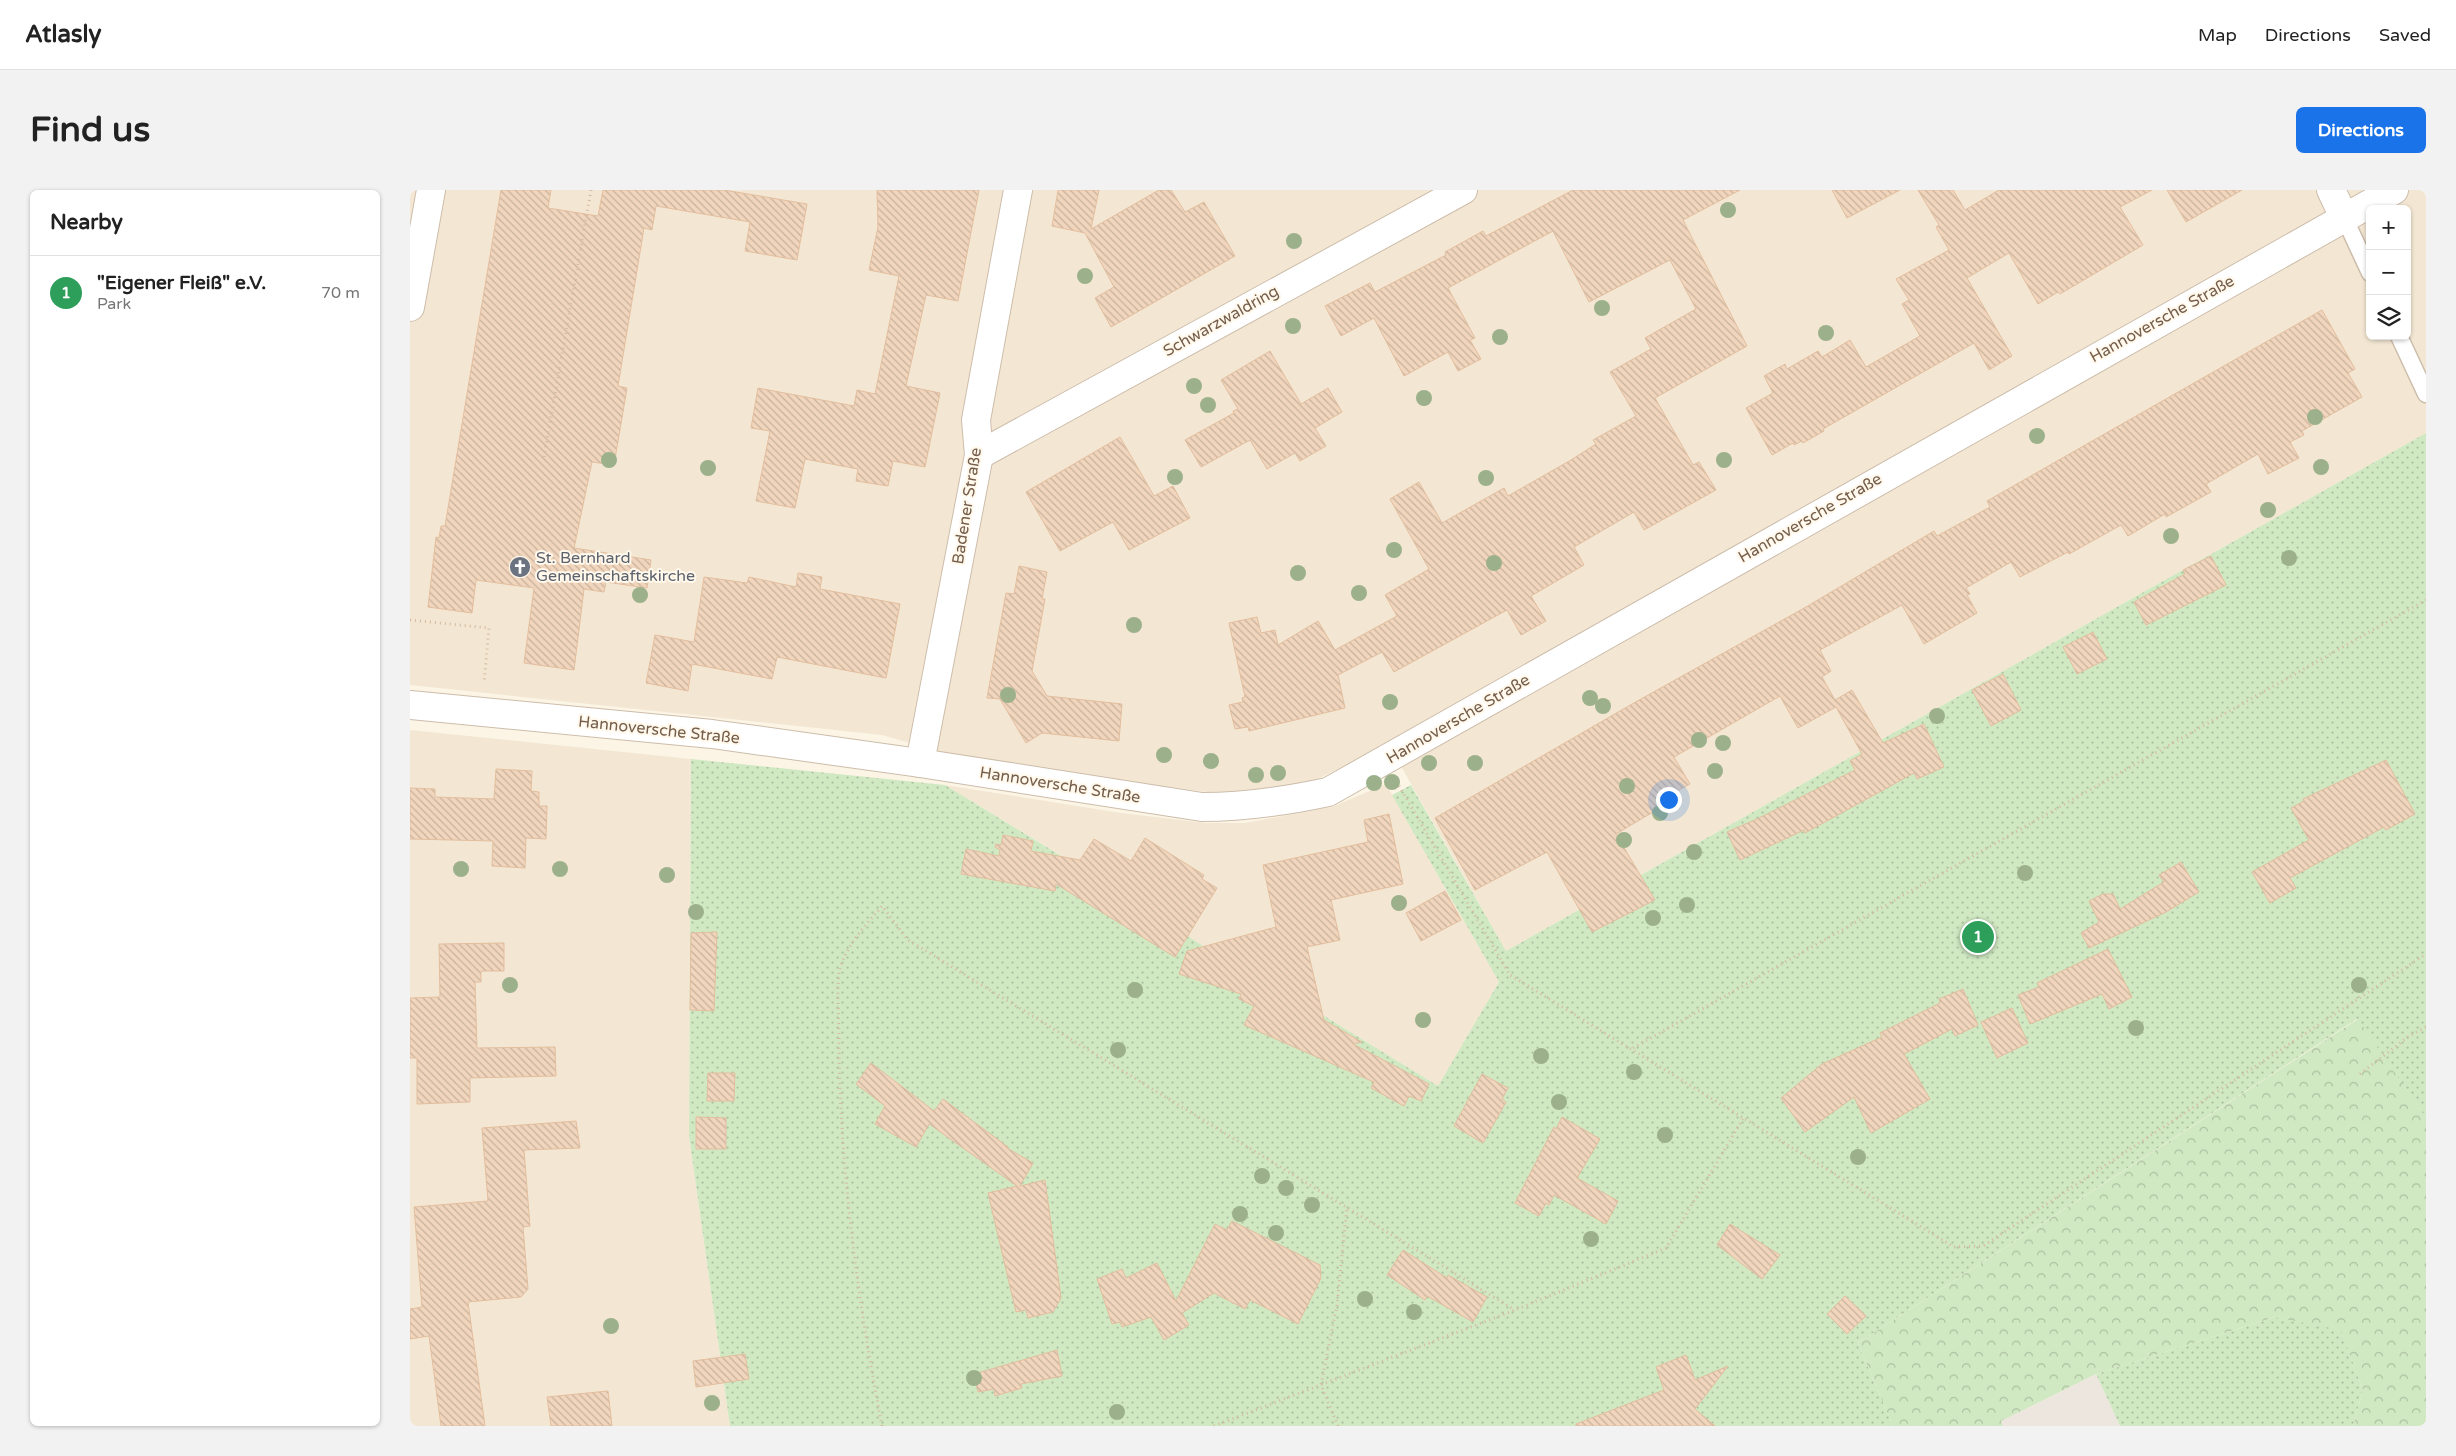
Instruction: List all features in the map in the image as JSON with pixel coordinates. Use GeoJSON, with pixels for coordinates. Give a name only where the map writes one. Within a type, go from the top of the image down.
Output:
{"type":"FeatureCollection","features":[{"type":"Feature","properties":{"kind":"street"},"geometry":{"type":"LineString","coordinates":[[410,307],[432,190]]}},
{"type":"Feature","properties":{"kind":"street","name":"Badener Straße"},"geometry":{"type":"LineString","coordinates":[[920,763],[979,455],[976,420],[1018,190]]}},
{"type":"Feature","properties":{"kind":"street","name":"Schwarzwaldring"},"geometry":{"type":"LineString","coordinates":[[979,455],[1463,190]]}},
{"type":"Feature","properties":{"kind":"street"},"geometry":{"type":"LineString","coordinates":[[2331,190],[2344,217]]}},
{"type":"Feature","properties":{"kind":"street","name":"Hannoversche Straße"},"geometry":{"type":"LineString","coordinates":[[410,705],[712,734],[920,763],[1202,807],[1241,807],[1282,802],[1328,792],[2394,190]]}},
{"type":"Feature","properties":{"kind":"lane"},"geometry":{"type":"LineString","coordinates":[[2344,217],[2366,264]]}},
{"type":"Feature","properties":{"kind":"lane"},"geometry":{"type":"LineString","coordinates":[[2401,340],[2426,394]]}},
{"type":"Feature","properties":{"kind":"path"},"geometry":{"type":"LineString","coordinates":[[544,457],[591,190]]}},
{"type":"Feature","properties":{"kind":"path"},"geometry":{"type":"LineString","coordinates":[[1632,1049],[2426,600]]}},
{"type":"Feature","properties":{"kind":"path"},"geometry":{"type":"LineString","coordinates":[[410,620],[489,628],[481,712]]}},
{"type":"Feature","properties":{"kind":"path"},"geometry":{"type":"LineString","coordinates":[[1401,791],[1510,976],[1744,1117],[1954,1247],[1983,1246],[2426,954]]}},
{"type":"Feature","properties":{"kind":"path"},"geometry":{"type":"LineString","coordinates":[[882,1426],[873,1377],[850,1210],[839,1084],[840,970],[850,945],[882,906],[908,940],[1515,1310]]}},
{"type":"Feature","properties":{"kind":"path"},"geometry":{"type":"LineString","coordinates":[[2360,1074],[2409,1036],[2426,1027]]}},
{"type":"Feature","properties":{"kind":"path"},"geometry":{"type":"LineString","coordinates":[[1214,1426],[1515,1310],[1666,1248],[1744,1117]]}},
{"type":"Feature","properties":{"kind":"path"},"geometry":{"type":"LineString","coordinates":[[1338,1426],[1321,1385],[1337,1305],[1347,1207]]}},
{"type":"Feature","properties":{"kind":"shaded area"},"geometry":{"type":"Polygon","coordinates":[[[410,190],[2426,190],[2426,433],[1506,951],[1389,745],[1313,781],[1240,796],[983,764],[882,735],[410,685],[410,190]]]}},
{"type":"Feature","properties":{"kind":"shaded area"},"geometry":{"type":"Polygon","coordinates":[[[410,730],[691,759],[689,1136],[730,1426],[410,1426],[410,730]]]}},
{"type":"Feature","properties":{"kind":"shaded area"},"geometry":{"type":"Polygon","coordinates":[[[1386,784],[1499,982],[1438,1086],[1295,998],[1249,976],[1077,865],[945,785],[1121,813],[1206,823],[1245,823],[1332,807],[1386,784]]]}},
{"type":"Feature","properties":{"kind":"shaded area"},"geometry":{"type":"Polygon","coordinates":[[[2096,1374],[2120,1426],[2003,1426],[2001,1421],[2096,1374]]]}},
{"type":"Feature","properties":{"kind":"green space"},"geometry":{"type":"Polygon","coordinates":[[[2426,433],[2426,1118],[2357,1019],[1858,1343],[1893,1426],[730,1426],[689,1136],[691,759],[945,785],[1114,888],[1249,976],[1295,998],[1438,1086],[1499,982],[1392,795],[1411,785],[1506,951],[2426,433]]]}},
{"type":"Feature","properties":{"kind":"green space"},"geometry":{"type":"Polygon","coordinates":[[[2358,1019],[2426,1118],[2426,1426],[2353,1426],[2363,1390],[2341,1330],[2275,1317],[2096,1374],[2001,1421],[2003,1426],[1893,1426],[1858,1343],[2358,1019]]]}},
{"type":"Feature","properties":{"kind":"green space"},"geometry":{"type":"Polygon","coordinates":[[[2275,1317],[2341,1329],[2363,1390],[2353,1426],[2120,1426],[2096,1374],[2275,1317]]]}},
{"type":"Feature","properties":{"kind":"building"},"geometry":{"type":"Polygon","coordinates":[[[501,190],[551,190],[548,208],[598,216],[603,190],[724,190],[807,204],[797,260],[745,251],[750,222],[656,206],[652,230],[644,228],[618,386],[627,388],[614,465],[592,462],[574,548],[651,560],[647,588],[606,582],[604,592],[584,589],[574,670],[524,663],[534,588],[476,580],[472,613],[428,607],[436,537],[439,538],[441,526],[445,526],[501,190]]]}},
{"type":"Feature","properties":{"kind":"building"},"geometry":{"type":"Polygon","coordinates":[[[877,190],[979,190],[958,301],[926,295],[906,386],[940,393],[925,467],[893,461],[888,486],[856,481],[858,469],[805,459],[795,508],[756,501],[770,431],[751,428],[758,388],[854,406],[857,390],[875,394],[899,276],[869,270],[878,227],[877,190]]]}},
{"type":"Feature","properties":{"kind":"building"},"geometry":{"type":"Polygon","coordinates":[[[1058,190],[1099,190],[1091,229],[1159,190],[1171,190],[1185,212],[1204,202],[1235,256],[1111,327],[1095,298],[1114,287],[1085,233],[1052,226],[1058,190]]]}},
{"type":"Feature","properties":{"kind":"building"},"geometry":{"type":"Polygon","coordinates":[[[1573,190],[1740,190],[1683,220],[1747,346],[1655,398],[1693,465],[1699,462],[1716,490],[1644,530],[1634,512],[1574,547],[1584,565],[1531,596],[1546,621],[1521,635],[1507,610],[1394,672],[1382,652],[1338,675],[1345,708],[1249,731],[1248,727],[1235,729],[1229,705],[1243,702],[1242,698],[1245,697],[1229,623],[1257,617],[1261,633],[1275,630],[1278,645],[1318,621],[1335,650],[1397,616],[1385,595],[1429,569],[1390,499],[1419,482],[1442,523],[1504,488],[1508,496],[1571,460],[1596,444],[1593,440],[1636,416],[1610,372],[1651,349],[1645,338],[1696,309],[1670,260],[1589,302],[1553,231],[1448,288],[1475,338],[1470,340],[1481,359],[1458,371],[1448,352],[1404,376],[1374,318],[1341,336],[1325,306],[1370,283],[1375,292],[1446,255],[1445,252],[1483,231],[1486,236],[1573,190]]]}},
{"type":"Feature","properties":{"kind":"building"},"geometry":{"type":"Polygon","coordinates":[[[1832,190],[1900,190],[1847,218],[1832,190]]]}},
{"type":"Feature","properties":{"kind":"building"},"geometry":{"type":"Polygon","coordinates":[[[1918,190],[1953,190],[1965,210],[1999,190],[2152,190],[2120,207],[2143,245],[2060,294],[2058,292],[2038,304],[2009,253],[1967,278],[2012,356],[1989,370],[1974,343],[1823,429],[1824,431],[1803,443],[1802,441],[1794,445],[1793,443],[1772,455],[1746,408],[1773,393],[1764,376],[1785,364],[1787,369],[1818,351],[1822,357],[1850,340],[1866,367],[1920,336],[1902,304],[1909,300],[1896,279],[1949,250],[1936,227],[1939,225],[1918,190]]]}},
{"type":"Feature","properties":{"kind":"building"},"geometry":{"type":"Polygon","coordinates":[[[2167,190],[2242,190],[2186,222],[2167,190]]]}},
{"type":"Feature","properties":{"kind":"building"},"geometry":{"type":"Polygon","coordinates":[[[2322,310],[2355,369],[2348,373],[2362,397],[2302,431],[2304,435],[2290,442],[2299,458],[2268,474],[2258,454],[2206,484],[2211,492],[2166,517],[2165,514],[2128,536],[2121,525],[2069,554],[2068,552],[2020,577],[2011,562],[1966,588],[1970,594],[1967,595],[1977,613],[1924,644],[1902,605],[1820,650],[1831,671],[1822,677],[1835,700],[1852,690],[1883,743],[1924,724],[1944,767],[1917,779],[1914,773],[1805,833],[1804,830],[1740,860],[1727,832],[1855,770],[1850,761],[1862,754],[1836,707],[1798,728],[1780,696],[1674,757],[1690,784],[1677,791],[1680,796],[1616,834],[1655,900],[1592,932],[1547,852],[1475,890],[1435,818],[1632,704],[1806,607],[1934,531],[1937,536],[1990,507],[1987,501],[2322,310]]]}},
{"type":"Feature","properties":{"kind":"building"},"geometry":{"type":"Polygon","coordinates":[[[1270,351],[1301,404],[1328,388],[1342,412],[1315,428],[1326,446],[1300,461],[1295,453],[1267,469],[1250,440],[1201,467],[1185,440],[1238,409],[1221,380],[1270,351]]]}},
{"type":"Feature","properties":{"kind":"building"},"geometry":{"type":"Polygon","coordinates":[[[1120,437],[1154,496],[1173,486],[1190,518],[1129,550],[1113,522],[1060,551],[1026,492],[1120,437]]]}},
{"type":"Feature","properties":{"kind":"building"},"geometry":{"type":"Polygon","coordinates":[[[2211,556],[2226,585],[2146,625],[2134,602],[2185,574],[2183,570],[2211,556]]]}},
{"type":"Feature","properties":{"kind":"building"},"geometry":{"type":"Polygon","coordinates":[[[1019,566],[1047,572],[1042,599],[1045,599],[1032,671],[1047,696],[1122,704],[1119,741],[1042,733],[1026,743],[1000,699],[987,698],[1006,593],[1014,594],[1019,566]]]}},
{"type":"Feature","properties":{"kind":"building"},"geometry":{"type":"Polygon","coordinates":[[[798,573],[822,577],[820,589],[900,604],[886,678],[777,657],[772,679],[692,664],[688,691],[646,683],[655,635],[694,642],[704,577],[747,583],[749,577],[796,587],[798,573]]]}},
{"type":"Feature","properties":{"kind":"building"},"geometry":{"type":"Polygon","coordinates":[[[2093,632],[2107,659],[2077,674],[2063,647],[2093,632]]]}},
{"type":"Feature","properties":{"kind":"building"},"geometry":{"type":"Polygon","coordinates":[[[2003,674],[2021,710],[1991,726],[1972,690],[2003,674]]]}},
{"type":"Feature","properties":{"kind":"building"},"geometry":{"type":"Polygon","coordinates":[[[2386,760],[2415,814],[2386,830],[2384,827],[2290,878],[2296,888],[2270,903],[2252,872],[2309,840],[2291,808],[2304,801],[2303,799],[2386,760]]]}},
{"type":"Feature","properties":{"kind":"building"},"geometry":{"type":"Polygon","coordinates":[[[496,769],[532,771],[531,791],[539,792],[539,806],[547,806],[546,839],[526,838],[525,868],[492,866],[493,841],[410,839],[410,788],[435,789],[435,797],[494,799],[496,769]]]}},
{"type":"Feature","properties":{"kind":"building"},"geometry":{"type":"Polygon","coordinates":[[[1389,814],[1403,884],[1331,900],[1340,940],[1307,947],[1324,1020],[1362,1042],[1353,1044],[1429,1084],[1421,1101],[1409,1096],[1404,1106],[1371,1088],[1374,1082],[1244,1025],[1254,1006],[1239,999],[1241,994],[1179,974],[1187,951],[1276,927],[1263,865],[1368,842],[1364,820],[1389,814]]]}},
{"type":"Feature","properties":{"kind":"building"},"geometry":{"type":"Polygon","coordinates":[[[1003,835],[1033,841],[1031,851],[1080,860],[1094,839],[1131,861],[1145,838],[1204,875],[1202,879],[1217,888],[1175,957],[1056,884],[1055,891],[961,874],[966,849],[999,856],[1000,850],[995,847],[996,844],[1001,845],[1003,835]]]}},
{"type":"Feature","properties":{"kind":"building"},"geometry":{"type":"Polygon","coordinates":[[[2181,862],[2199,892],[2166,912],[2089,948],[2081,933],[2099,922],[2089,901],[2103,894],[2113,894],[2120,909],[2164,882],[2159,875],[2181,862]]]}},
{"type":"Feature","properties":{"kind":"building"},"geometry":{"type":"Polygon","coordinates":[[[1445,891],[1461,920],[1421,941],[1406,913],[1445,891]]]}},
{"type":"Feature","properties":{"kind":"building"},"geometry":{"type":"Polygon","coordinates":[[[717,932],[714,1011],[690,1010],[691,933],[717,932]]]}},
{"type":"Feature","properties":{"kind":"building"},"geometry":{"type":"Polygon","coordinates":[[[504,943],[504,971],[481,971],[481,982],[475,982],[477,1048],[555,1047],[556,1076],[470,1078],[470,1102],[417,1104],[417,1058],[410,1058],[410,998],[440,997],[439,944],[504,943]]]}},
{"type":"Feature","properties":{"kind":"building"},"geometry":{"type":"Polygon","coordinates":[[[2108,949],[2132,997],[2109,1009],[2102,994],[2030,1024],[2018,995],[2039,987],[2037,983],[2108,949]]]}},
{"type":"Feature","properties":{"kind":"building"},"geometry":{"type":"Polygon","coordinates":[[[1963,989],[1978,1025],[1955,1036],[1952,1029],[1904,1054],[1930,1099],[1871,1133],[1854,1097],[1805,1132],[1781,1098],[1822,1064],[1882,1037],[1880,1033],[1940,1003],[1939,999],[1963,989]]]}},
{"type":"Feature","properties":{"kind":"building"},"geometry":{"type":"Polygon","coordinates":[[[2012,1008],[2028,1043],[1997,1058],[1981,1022],[2012,1008]]]}},
{"type":"Feature","properties":{"kind":"building"},"geometry":{"type":"Polygon","coordinates":[[[871,1063],[934,1111],[943,1099],[1007,1148],[1033,1163],[1020,1186],[1045,1180],[1061,1298],[1053,1312],[1028,1318],[1026,1310],[1016,1312],[988,1193],[1017,1186],[929,1124],[916,1147],[875,1124],[885,1106],[856,1084],[871,1063]]]}},
{"type":"Feature","properties":{"kind":"building"},"geometry":{"type":"Polygon","coordinates":[[[708,1073],[735,1073],[734,1101],[707,1101],[708,1073]]]}},
{"type":"Feature","properties":{"kind":"building"},"geometry":{"type":"Polygon","coordinates":[[[1482,1074],[1508,1088],[1502,1099],[1506,1102],[1483,1143],[1454,1126],[1482,1074]]]}},
{"type":"Feature","properties":{"kind":"building"},"geometry":{"type":"Polygon","coordinates":[[[696,1117],[726,1118],[726,1149],[696,1149],[696,1117]]]}},
{"type":"Feature","properties":{"kind":"building"},"geometry":{"type":"Polygon","coordinates":[[[1562,1117],[1600,1139],[1577,1178],[1618,1201],[1606,1224],[1554,1195],[1549,1205],[1546,1203],[1539,1216],[1515,1203],[1554,1127],[1556,1129],[1562,1117]]]}},
{"type":"Feature","properties":{"kind":"building"},"geometry":{"type":"Polygon","coordinates":[[[576,1121],[580,1148],[524,1150],[530,1226],[523,1227],[528,1289],[521,1297],[468,1302],[485,1426],[441,1426],[429,1336],[410,1339],[410,1309],[422,1307],[414,1207],[488,1201],[482,1128],[576,1121]]]}},
{"type":"Feature","properties":{"kind":"building"},"geometry":{"type":"Polygon","coordinates":[[[1232,1221],[1320,1265],[1321,1278],[1298,1324],[1250,1300],[1245,1309],[1214,1293],[1182,1313],[1189,1325],[1164,1340],[1151,1317],[1122,1327],[1120,1322],[1112,1324],[1097,1279],[1122,1269],[1126,1278],[1157,1263],[1176,1301],[1215,1224],[1227,1230],[1232,1221]]]}},
{"type":"Feature","properties":{"kind":"building"},"geometry":{"type":"Polygon","coordinates":[[[1730,1224],[1780,1255],[1762,1279],[1717,1245],[1730,1224]]]}},
{"type":"Feature","properties":{"kind":"building"},"geometry":{"type":"Polygon","coordinates":[[[1403,1250],[1447,1278],[1448,1275],[1487,1297],[1473,1322],[1427,1296],[1425,1300],[1387,1275],[1403,1250]]]}},
{"type":"Feature","properties":{"kind":"building"},"geometry":{"type":"Polygon","coordinates":[[[1845,1296],[1866,1316],[1847,1334],[1827,1314],[1845,1296]]]}},
{"type":"Feature","properties":{"kind":"building"},"geometry":{"type":"Polygon","coordinates":[[[1057,1350],[1062,1376],[1021,1384],[1022,1388],[995,1396],[994,1389],[978,1392],[974,1374],[1057,1350]]]}},
{"type":"Feature","properties":{"kind":"building"},"geometry":{"type":"Polygon","coordinates":[[[745,1354],[749,1379],[696,1387],[693,1361],[745,1354]]]}},
{"type":"Feature","properties":{"kind":"building"},"geometry":{"type":"Polygon","coordinates":[[[1686,1355],[1695,1380],[1728,1366],[1695,1409],[1715,1426],[1576,1426],[1576,1424],[1664,1390],[1656,1367],[1686,1355]]]}},
{"type":"Feature","properties":{"kind":"building"},"geometry":{"type":"Polygon","coordinates":[[[608,1391],[612,1426],[551,1426],[547,1397],[608,1391]]]}},
{"type":"Feature","properties":{"kind":"place","name":"St. Bernhard Gemeinschaftskirche"},"geometry":{"type":"Point","coordinates":[520,567]}},
{"type":"Feature","properties":{"kind":"place","name":"\"Eigener Fleiß\" e.V."},"geometry":{"type":"Point","coordinates":[1978,937]}}]}
